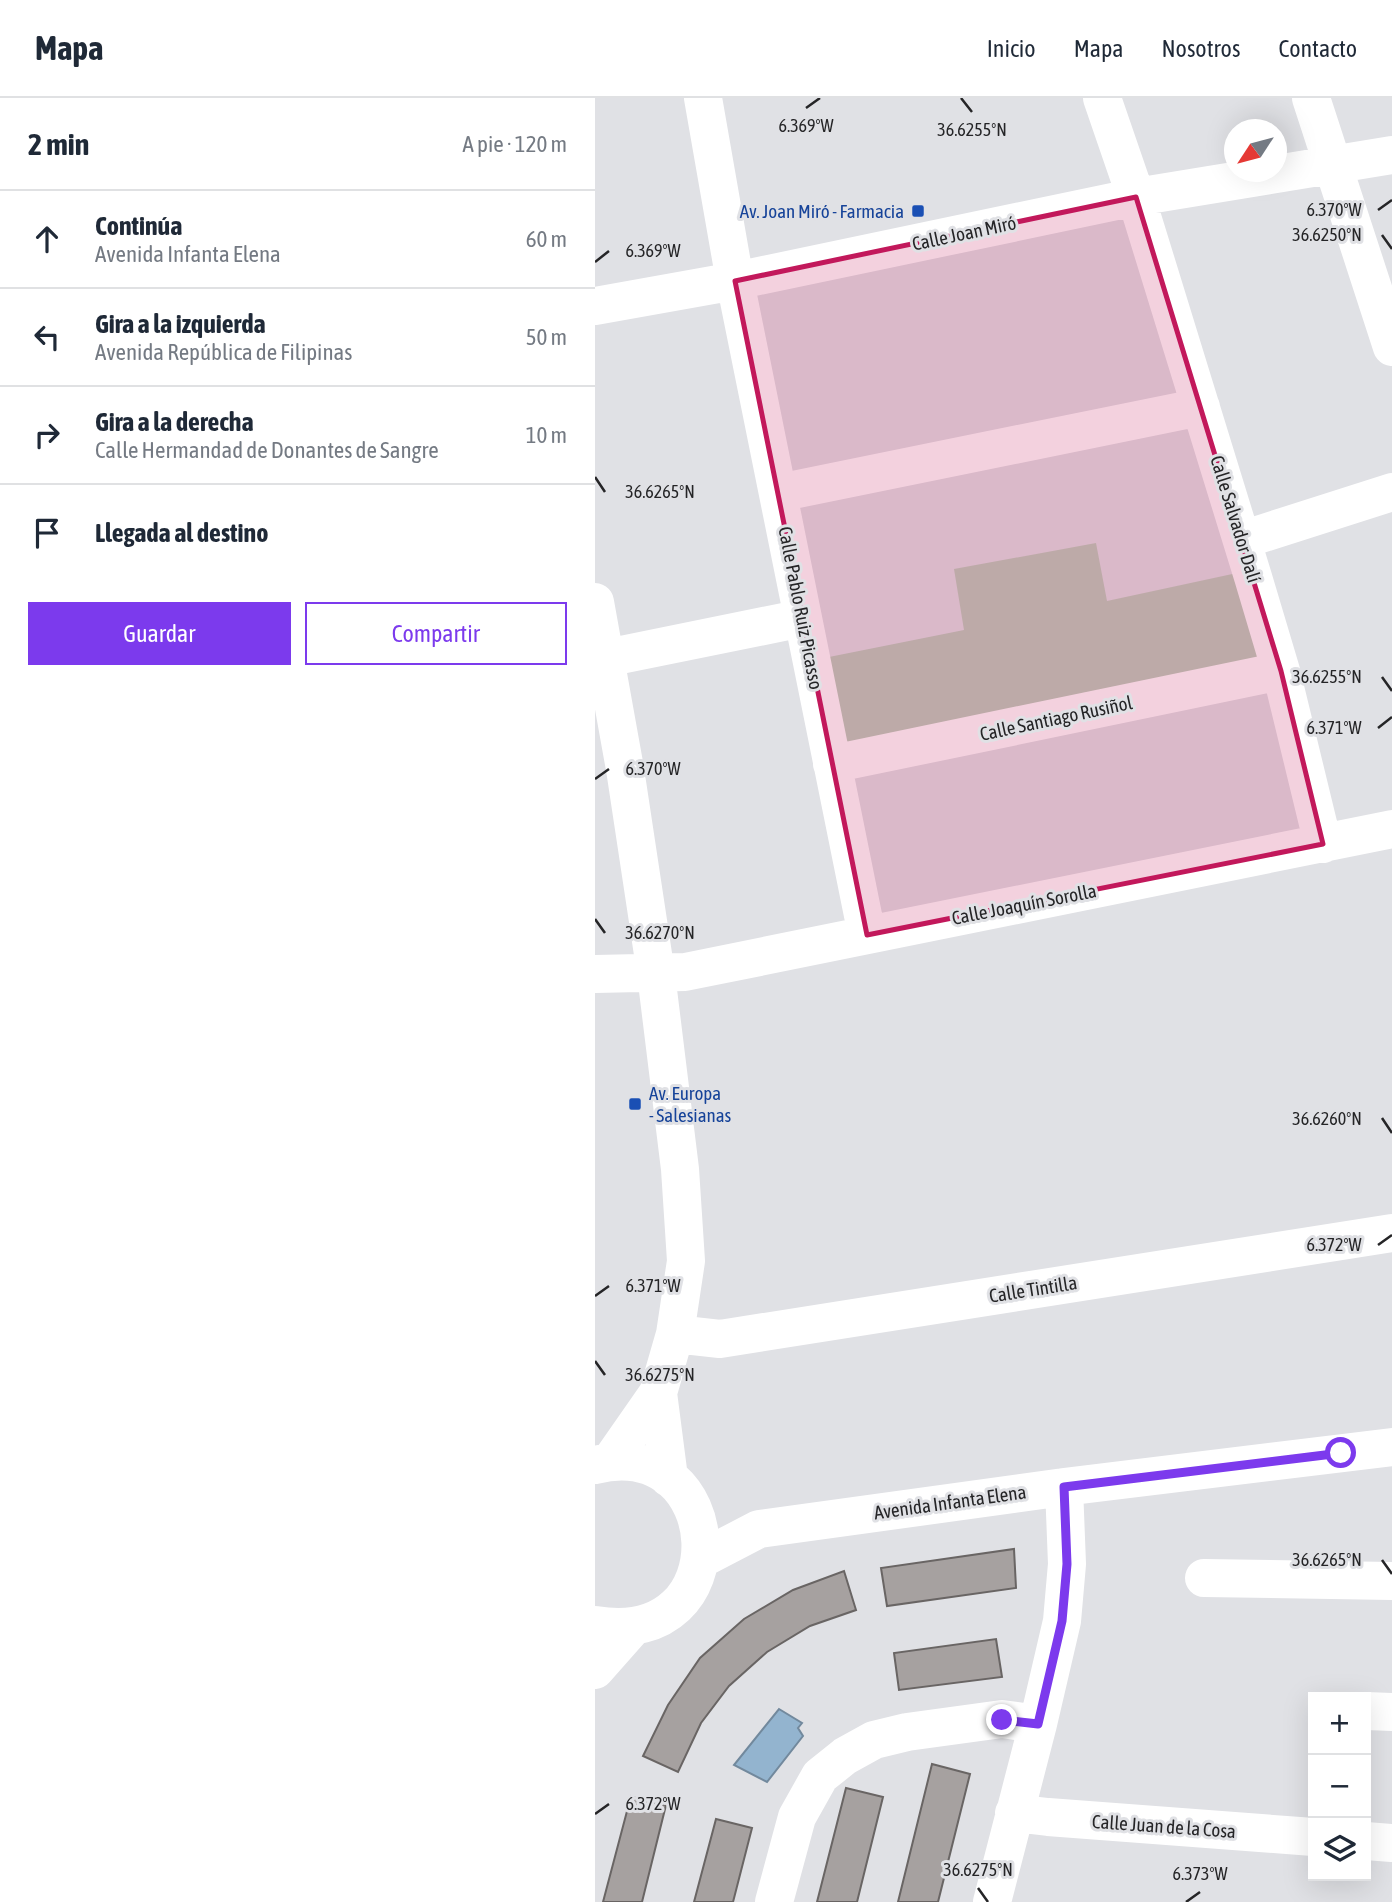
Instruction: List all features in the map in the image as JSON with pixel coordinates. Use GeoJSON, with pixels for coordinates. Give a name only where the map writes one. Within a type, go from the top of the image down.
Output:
{"type":"FeatureCollection","features":[{"type":"Feature","properties":{"kind":"street","name":"Calle Pablo Ruiz Picasso"},"geometry":{"type":"LineString","coordinates":[[703,98],[736,281],[867,935]]}},
{"type":"Feature","properties":{"kind":"street","name":"Calle Salvador Dalí"},"geometry":{"type":"LineString","coordinates":[[1102,98],[1136,197],[1281,671],[1323,844]]}},
{"type":"Feature","properties":{"kind":"street"},"geometry":{"type":"LineString","coordinates":[[1311,98],[1392,347]]}},
{"type":"Feature","properties":{"kind":"street","name":"Calle Joan Miró"},"geometry":{"type":"LineString","coordinates":[[595,306],[736,281],[1136,197],[1392,155]]}},
{"type":"Feature","properties":{"kind":"street"},"geometry":{"type":"LineString","coordinates":[[778,493],[1201,407]]}},
{"type":"Feature","properties":{"kind":"street"},"geometry":{"type":"LineString","coordinates":[[1242,540],[1392,492]]}},
{"type":"Feature","properties":{"kind":"street"},"geometry":{"type":"LineString","coordinates":[[595,602],[607,658],[610,769],[656,974],[680,1169],[686,1261],[675,1334],[658,1393],[603,1464]]}},
{"type":"Feature","properties":{"kind":"street"},"geometry":{"type":"LineString","coordinates":[[607,658],[803,618]]}},
{"type":"Feature","properties":{"kind":"street","name":"Calle Santiago Rusiñol"},"geometry":{"type":"LineString","coordinates":[[832,764],[1281,671]]}},
{"type":"Feature","properties":{"kind":"street","name":"Calle Joaquín Sorolla"},"geometry":{"type":"LineString","coordinates":[[595,974],[685,972],[1392,829]]}},
{"type":"Feature","properties":{"kind":"street","name":"Calle Tintilla"},"geometry":{"type":"LineString","coordinates":[[675,1334],[720,1339],[1392,1233]]}},
{"type":"Feature","properties":{"kind":"street"},"geometry":{"type":"LineString","coordinates":[[658,1393],[669,1478]]}},
{"type":"Feature","properties":{"kind":"street","name":"Avenida Infanta Elena"},"geometry":{"type":"LineString","coordinates":[[701,1559],[759,1529],[1064,1487],[1392,1447]]}},
{"type":"Feature","properties":{"kind":"street"},"geometry":{"type":"LineString","coordinates":[[595,1625],[633,1627],[657,1619],[678,1604],[693,1584],[701,1559],[702,1535],[695,1512],[685,1493],[669,1478],[652,1468],[631,1462],[603,1464]]}},
{"type":"Feature","properties":{"kind":"street"},"geometry":{"type":"LineString","coordinates":[[992,1902],[1062,1621],[1067,1564],[1064,1487]]}},
{"type":"Feature","properties":{"kind":"street","name":"Avenida Infanta Elena"},"geometry":{"type":"LineString","coordinates":[[695,1512],[759,1529]]}},
{"type":"Feature","properties":{"kind":"street"},"geometry":{"type":"LineString","coordinates":[[1204,1578],[1392,1581]]}},
{"type":"Feature","properties":{"kind":"street"},"geometry":{"type":"LineString","coordinates":[[595,1670],[633,1627]]}},
{"type":"Feature","properties":{"kind":"street"},"geometry":{"type":"LineString","coordinates":[[1371,1711],[1392,1712]]}},
{"type":"Feature","properties":{"kind":"street"},"geometry":{"type":"LineString","coordinates":[[774,1902],[797,1817],[820,1776],[845,1756],[874,1740],[907,1732],[1002,1720],[1038,1724]]}},
{"type":"Feature","properties":{"kind":"street","name":"Calle Juan de la Cosa"},"geometry":{"type":"LineString","coordinates":[[1014,1813],[1308,1837]]}},
{"type":"Feature","properties":{"kind":"street"},"geometry":{"type":"LineString","coordinates":[[1371,1841],[1392,1843]]}},
{"type":"Feature","properties":{"kind":"highlighted area"},"geometry":{"type":"Polygon","coordinates":[[[1136,197],[1281,671],[1323,844],[867,935],[735,281],[1136,197]]]}},
{"type":"Feature","properties":{"kind":"green space"},"geometry":{"type":"Polygon","coordinates":[[[1096,543],[1107,601],[1237,573],[1261,661],[847,746],[829,657],[964,630],[954,569],[1096,543]]]}},
{"type":"Feature","properties":{"kind":"water"},"geometry":{"type":"Polygon","coordinates":[[[779,1709],[802,1723],[798,1728],[803,1736],[767,1782],[734,1765],[779,1709]]]}},
{"type":"Feature","properties":{"kind":"building"},"geometry":{"type":"Polygon","coordinates":[[[1014,1549],[1016,1588],[887,1606],[881,1568],[1014,1549]]]}},
{"type":"Feature","properties":{"kind":"building"},"geometry":{"type":"Polygon","coordinates":[[[844,1571],[856,1610],[810,1626],[767,1652],[729,1686],[701,1723],[678,1772],[643,1756],[668,1705],[700,1658],[744,1619],[793,1590],[844,1571]]]}},
{"type":"Feature","properties":{"kind":"building"},"geometry":{"type":"Polygon","coordinates":[[[996,1639],[1002,1677],[899,1690],[894,1653],[996,1639]]]}},
{"type":"Feature","properties":{"kind":"building"},"geometry":{"type":"Polygon","coordinates":[[[932,1764],[970,1774],[938,1902],[898,1902],[932,1764]]]}},
{"type":"Feature","properties":{"kind":"building"},"geometry":{"type":"Polygon","coordinates":[[[846,1788],[883,1797],[857,1902],[817,1902],[846,1788]]]}},
{"type":"Feature","properties":{"kind":"building"},"geometry":{"type":"Polygon","coordinates":[[[631,1796],[649,1803],[666,1805],[642,1902],[603,1902],[631,1796]]]}},
{"type":"Feature","properties":{"kind":"building"},"geometry":{"type":"Polygon","coordinates":[[[716,1819],[752,1828],[733,1902],[694,1902],[716,1819]]]}},
{"type":"Feature","properties":{"kind":"place","name":"Av. Joan Miró - Farmacia"},"geometry":{"type":"Point","coordinates":[918,211]}},
{"type":"Feature","properties":{"kind":"place","name":"Av. Europa - Salesianas"},"geometry":{"type":"Point","coordinates":[635,1104]}},
{"type":"Feature","properties":{"kind":"route"},"geometry":{"type":"LineString","coordinates":[[1002,1720],[1038,1724],[1062,1621],[1067,1564],[1064,1487],[1341,1453]]}}]}
